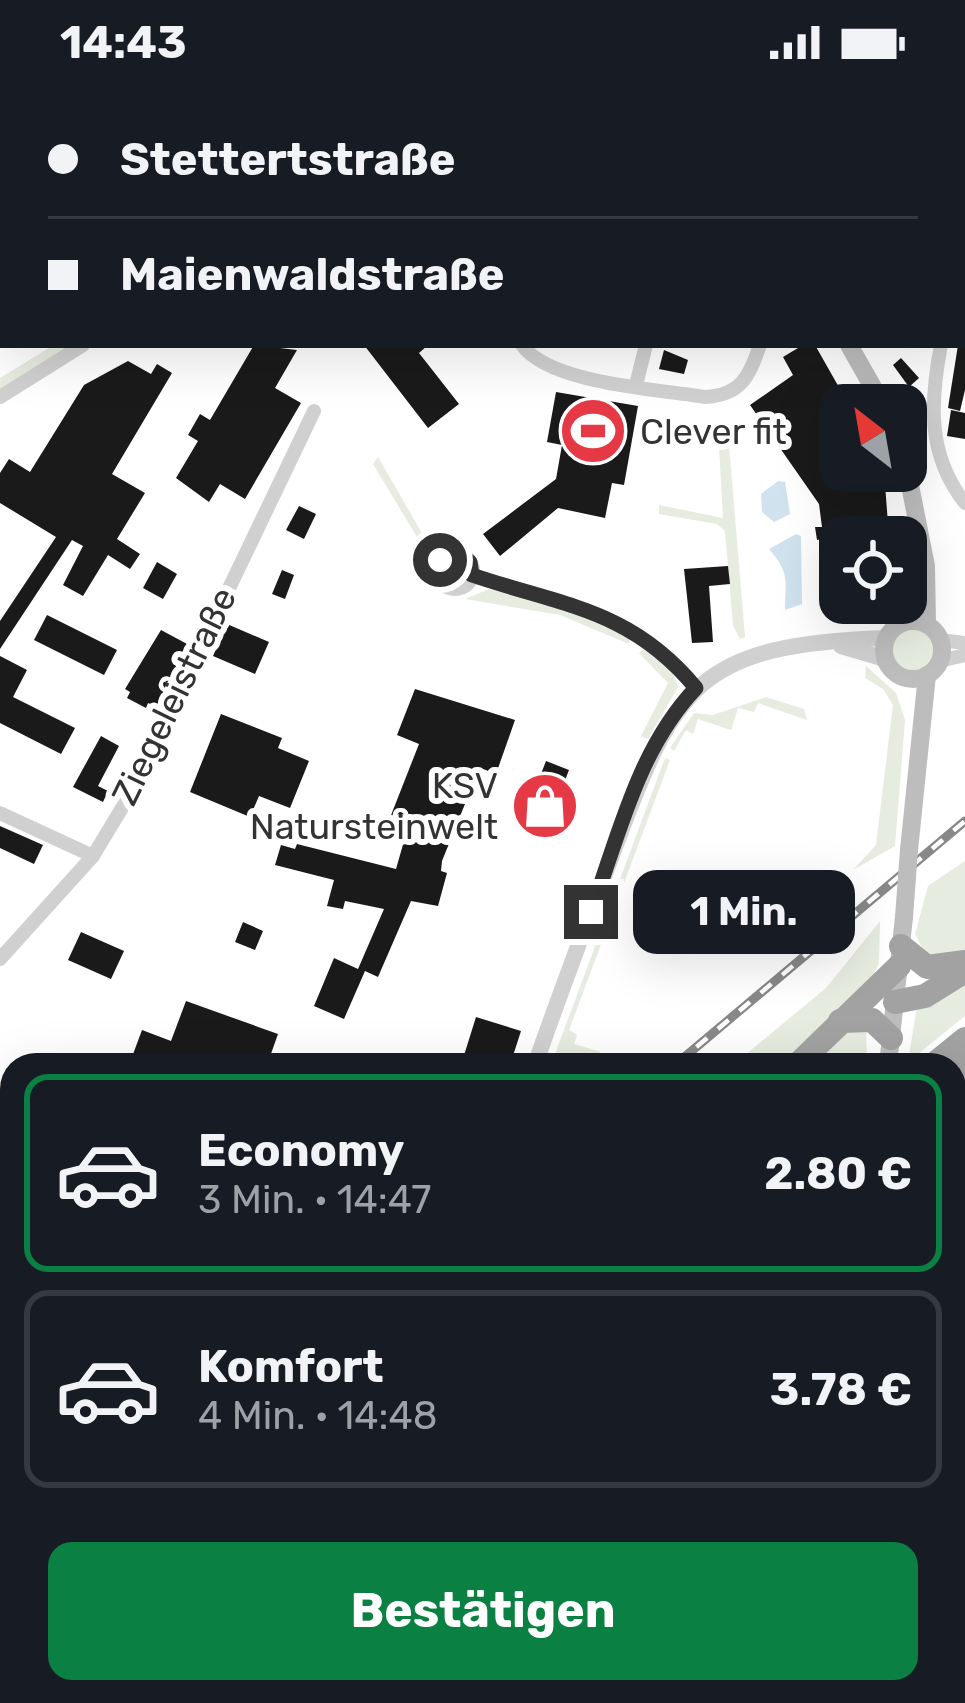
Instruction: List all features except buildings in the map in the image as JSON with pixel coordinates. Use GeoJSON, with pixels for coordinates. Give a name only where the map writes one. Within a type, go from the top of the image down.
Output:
{"type":"FeatureCollection","features":[{"type":"Feature","properties":{"kind":"highway"},"geometry":{"type":"LineString","coordinates":[[809,1053],[900,956],[927,967],[965,967]]}},
{"type":"Feature","properties":{"kind":"highway"},"geometry":{"type":"LineString","coordinates":[[895,1002],[926,996],[965,967]]}},
{"type":"Feature","properties":{"kind":"highway"},"geometry":{"type":"LineString","coordinates":[[840,1021],[872,1020],[890,1049]]}},
{"type":"Feature","properties":{"kind":"main road"},"geometry":{"type":"LineString","coordinates":[[851,348],[871,384]]}},
{"type":"Feature","properties":{"kind":"main road"},"geometry":{"type":"LineString","coordinates":[[916,624],[885,648],[893,672],[925,672]]}},
{"type":"Feature","properties":{"kind":"main road"},"geometry":{"type":"LineString","coordinates":[[890,1049],[925,672],[940,640],[918,624]]}},
{"type":"Feature","properties":{"kind":"street"},"geometry":{"type":"LineString","coordinates":[[0,397],[78,348]]}},
{"type":"Feature","properties":{"kind":"street"},"geometry":{"type":"LineString","coordinates":[[525,348],[538,362],[563,372],[705,397],[727,394],[749,376],[759,348]]}},
{"type":"Feature","properties":{"kind":"street"},"geometry":{"type":"LineString","coordinates":[[636,385],[645,348]]}},
{"type":"Feature","properties":{"kind":"street"},"geometry":{"type":"LineString","coordinates":[[941,348],[931,411],[941,462],[965,503]]}},
{"type":"Feature","properties":{"kind":"street","name":"Ziegeleistraße"},"geometry":{"type":"LineString","coordinates":[[0,959],[93,856],[134,788],[314,411]]}},
{"type":"Feature","properties":{"kind":"street"},"geometry":{"type":"LineString","coordinates":[[472,575],[613,619],[640,634],[696,688]]}},
{"type":"Feature","properties":{"kind":"street"},"geometry":{"type":"LineString","coordinates":[[940,640],[965,643]]}},
{"type":"Feature","properties":{"kind":"street"},"geometry":{"type":"LineString","coordinates":[[539,1053],[647,758],[661,730],[696,688],[766,650],[834,644],[885,648]]}},
{"type":"Feature","properties":{"kind":"street"},"geometry":{"type":"LineString","coordinates":[[925,672],[965,656]]}},
{"type":"Feature","properties":{"kind":"street"},"geometry":{"type":"LineString","coordinates":[[0,813],[93,856]]}},
{"type":"Feature","properties":{"kind":"shaded area"},"geometry":{"type":"Polygon","coordinates":[[[49,348],[66,348],[0,389],[0,378],[49,348]]]}},
{"type":"Feature","properties":{"kind":"shaded area"},"geometry":{"type":"Polygon","coordinates":[[[729,445],[745,637],[740,639],[733,625],[725,531],[717,524],[659,514],[659,505],[723,518],[719,446],[729,445]]]}},
{"type":"Feature","properties":{"kind":"shaded area"},"geometry":{"type":"Polygon","coordinates":[[[378,457],[434,554],[429,557],[373,464],[378,457]]]}},
{"type":"Feature","properties":{"kind":"shaded area"},"geometry":{"type":"Polygon","coordinates":[[[489,589],[563,606],[630,638],[629,644],[560,615],[465,599],[489,589]]]}},
{"type":"Feature","properties":{"kind":"shaded area"},"geometry":{"type":"Polygon","coordinates":[[[912,629],[927,635],[933,650],[927,665],[912,671],[897,665],[891,650],[897,635],[912,629]]]}},
{"type":"Feature","properties":{"kind":"shaded area"},"geometry":{"type":"Polygon","coordinates":[[[645,647],[672,669],[678,687],[648,739],[641,736],[668,683],[639,653],[645,647]]]}},
{"type":"Feature","properties":{"kind":"shaded area"},"geometry":{"type":"Polygon","coordinates":[[[866,666],[896,693],[905,720],[895,846],[853,870],[876,845],[893,705],[883,689],[865,678],[866,666]]]}},
{"type":"Feature","properties":{"kind":"shaded area"},"geometry":{"type":"Polygon","coordinates":[[[766,697],[804,709],[807,720],[758,703],[754,712],[738,708],[731,730],[698,719],[693,734],[686,730],[674,751],[670,748],[694,713],[713,715],[766,697]]]}},
{"type":"Feature","properties":{"kind":"shaded area"},"geometry":{"type":"Polygon","coordinates":[[[665,758],[670,760],[569,1030],[577,1035],[574,1044],[601,1052],[555,1053],[665,758]]]}},
{"type":"Feature","properties":{"kind":"shaded area"},"geometry":{"type":"Polygon","coordinates":[[[965,861],[965,955],[928,959],[915,934],[928,886],[965,861]]]}},
{"type":"Feature","properties":{"kind":"shaded area"},"geometry":{"type":"Polygon","coordinates":[[[880,921],[879,963],[871,980],[795,1053],[747,1053],[826,988],[880,921]]]}},
{"type":"Feature","properties":{"kind":"shaded area"},"geometry":{"type":"Polygon","coordinates":[[[965,976],[965,1016],[919,1053],[909,1053],[917,1006],[965,976]]]}},
{"type":"Feature","properties":{"kind":"shaded area"},"geometry":{"type":"Polygon","coordinates":[[[866,1022],[867,1053],[812,1053],[831,1033],[866,1022]]]}},
{"type":"Feature","properties":{"kind":"water"},"geometry":{"type":"Polygon","coordinates":[[[778,481],[785,482],[790,514],[774,522],[762,512],[761,494],[778,481]]]}},
{"type":"Feature","properties":{"kind":"water"},"geometry":{"type":"Polygon","coordinates":[[[796,534],[801,536],[802,604],[785,610],[784,572],[769,549],[796,534]]]}},
{"type":"Feature","properties":{"kind":"railway"},"geometry":{"type":"LineString","coordinates":[[689,1053],[965,821]]}},
{"type":"Feature","properties":{"kind":"place","name":"Clever fit"},"geometry":{"type":"Point","coordinates":[593,431]}},
{"type":"Feature","properties":{"kind":"place","name":"KSV Natursteinwelt"},"geometry":{"type":"Point","coordinates":[545,806]}},
{"type":"Feature","properties":{"kind":"route"},"geometry":{"type":"LineString","coordinates":[[440,560],[459,553],[470,562],[472,575],[613,619],[640,634],[696,688],[675,710],[647,758],[591,912]]}}]}
